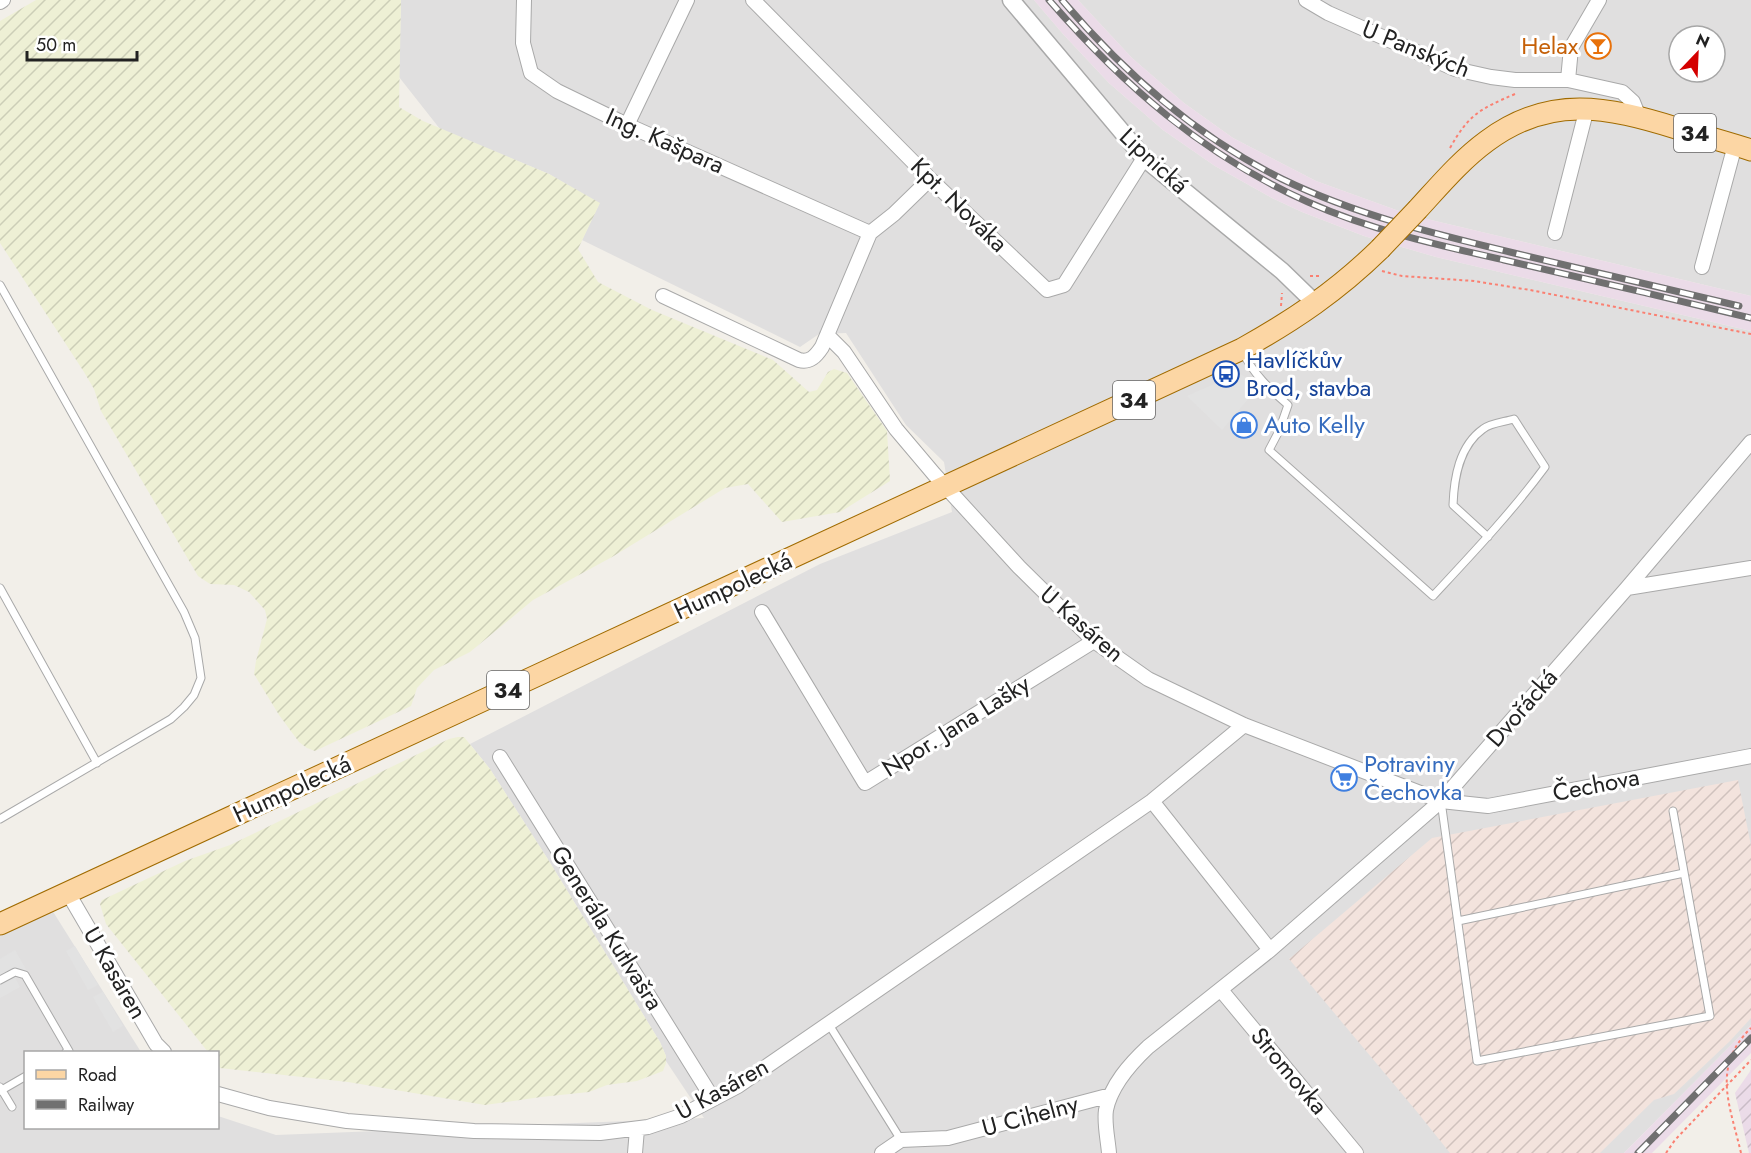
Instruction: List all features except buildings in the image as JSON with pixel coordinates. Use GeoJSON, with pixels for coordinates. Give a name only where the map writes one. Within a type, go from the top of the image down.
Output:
{"type":"FeatureCollection","features":[{"type":"Feature","properties":{"kind":"main road","name":"34"},"geometry":{"type":"LineString","coordinates":[[1587,108],[1617,111],[1743,148]]}},
{"type":"Feature","properties":{"kind":"main road","name":"Humpolecká"},"geometry":{"type":"LineString","coordinates":[[68,893],[947,488],[1242,349],[1316,304],[1362,267],[1471,154],[1500,132],[1539,115],[1587,108]]}},
{"type":"Feature","properties":{"kind":"main road","name":"34"},"geometry":{"type":"LineString","coordinates":[[0,924],[68,893]]}},
{"type":"Feature","properties":{"kind":"street","name":"Ing. Kašpara"},"geometry":{"type":"LineString","coordinates":[[524,0],[523,43],[531,73],[557,91],[627,125],[870,233]]}},
{"type":"Feature","properties":{"kind":"street"},"geometry":{"type":"LineString","coordinates":[[627,125],[687,0]]}},
{"type":"Feature","properties":{"kind":"street","name":"Kpt. Nováka"},"geometry":{"type":"LineString","coordinates":[[753,0],[930,179],[1047,290],[1064,285],[1144,158]]}},
{"type":"Feature","properties":{"kind":"street","name":"Lipnická"},"geometry":{"type":"LineString","coordinates":[[1011,0],[1144,158],[1282,271],[1316,304]]}},
{"type":"Feature","properties":{"kind":"street","name":"U Panských"},"geometry":{"type":"LineString","coordinates":[[1306,0],[1328,13],[1455,69],[1515,80],[1568,80]]}},
{"type":"Feature","properties":{"kind":"street"},"geometry":{"type":"LineString","coordinates":[[1599,0],[1571,48],[1568,80],[1622,92],[1633,102],[1640,117]]}},
{"type":"Feature","properties":{"kind":"street"},"geometry":{"type":"LineString","coordinates":[[1556,233],[1587,108]]}},
{"type":"Feature","properties":{"kind":"street"},"geometry":{"type":"LineString","coordinates":[[1702,267],[1743,148]]}},
{"type":"Feature","properties":{"kind":"street"},"geometry":{"type":"LineString","coordinates":[[663,296],[804,361],[815,356],[827,335],[870,233],[894,214],[930,179]]}},
{"type":"Feature","properties":{"kind":"street"},"geometry":{"type":"LineString","coordinates":[[827,335],[844,352],[900,434],[947,488]]}},
{"type":"Feature","properties":{"kind":"street","name":"Dvořácká"},"geometry":{"type":"LineString","coordinates":[[1111,1095],[1130,1064],[1148,1047],[1270,950],[1441,801],[1751,442]]}},
{"type":"Feature","properties":{"kind":"street","name":"U Kasáren"},"geometry":{"type":"LineString","coordinates":[[947,488],[1019,567],[1094,641],[1148,679],[1244,725],[1441,801]]}},
{"type":"Feature","properties":{"kind":"street"},"geometry":{"type":"LineString","coordinates":[[1627,588],[1751,568]]}},
{"type":"Feature","properties":{"kind":"street","name":"Npor. Jana Lašky"},"geometry":{"type":"LineString","coordinates":[[762,612],[865,783],[1094,641]]}},
{"type":"Feature","properties":{"kind":"street","name":"U Kasáren"},"geometry":{"type":"LineString","coordinates":[[219,1094],[269,1108],[347,1121],[474,1131],[600,1133],[648,1127],[681,1116],[738,1086],[1152,801],[1244,725]]}},
{"type":"Feature","properties":{"kind":"street","name":"Generála Kutlvašra"},"geometry":{"type":"LineString","coordinates":[[500,757],[713,1099]]}},
{"type":"Feature","properties":{"kind":"street","name":"Čechova"},"geometry":{"type":"LineString","coordinates":[[1441,801],[1488,806],[1750,759]]}},
{"type":"Feature","properties":{"kind":"street"},"geometry":{"type":"LineString","coordinates":[[1152,801],[1270,950]]}},
{"type":"Feature","properties":{"kind":"street","name":"U Kasáren"},"geometry":{"type":"LineString","coordinates":[[68,893],[162,1051]]}},
{"type":"Feature","properties":{"kind":"street","name":"Stromovka"},"geometry":{"type":"LineString","coordinates":[[1221,990],[1356,1153]]}},
{"type":"Feature","properties":{"kind":"street"},"geometry":{"type":"LineString","coordinates":[[1109,1153],[1106,1112],[1111,1095]]}},
{"type":"Feature","properties":{"kind":"street","name":"U Cihelny"},"geometry":{"type":"LineString","coordinates":[[901,1140],[948,1138],[1111,1095]]}},
{"type":"Feature","properties":{"kind":"street"},"geometry":{"type":"LineString","coordinates":[[635,1153],[637,1129]]}},
{"type":"Feature","properties":{"kind":"street"},"geometry":{"type":"LineString","coordinates":[[882,1153],[901,1140]]}},
{"type":"Feature","properties":{"kind":"lane"},"geometry":{"type":"LineString","coordinates":[[0,285],[184,612],[195,638],[201,678],[194,695],[171,719],[0,819]]}},
{"type":"Feature","properties":{"kind":"lane"},"geometry":{"type":"LineString","coordinates":[[1242,349],[1254,370],[1288,405],[1279,431],[1269,450],[1433,596],[1488,537],[1522,498],[1545,467],[1514,419],[1484,428],[1465,447],[1454,484],[1453,505],[1488,537]]}},
{"type":"Feature","properties":{"kind":"lane"},"geometry":{"type":"LineString","coordinates":[[0,588],[97,763]]}},
{"type":"Feature","properties":{"kind":"lane"},"geometry":{"type":"LineString","coordinates":[[1441,801],[1477,1061],[1710,1016],[1673,811]]}},
{"type":"Feature","properties":{"kind":"lane"},"geometry":{"type":"LineString","coordinates":[[1458,921],[1684,873]]}},
{"type":"Feature","properties":{"kind":"lane"},"geometry":{"type":"LineString","coordinates":[[0,980],[15,972],[25,975],[69,1051]]}},
{"type":"Feature","properties":{"kind":"lane"},"geometry":{"type":"LineString","coordinates":[[828,1023],[901,1140]]}},
{"type":"Feature","properties":{"kind":"lane"},"geometry":{"type":"LineString","coordinates":[[12,1107],[1,1089],[24,1077]]}},
{"type":"Feature","properties":{"kind":"path"},"geometry":{"type":"LineString","coordinates":[[1282,271],[1288,264],[1310,276],[1330,276]]}},
{"type":"Feature","properties":{"kind":"path"},"geometry":{"type":"LineString","coordinates":[[1362,267],[1402,276],[1474,281],[1530,290],[1751,334]]}},
{"type":"Feature","properties":{"kind":"path"},"geometry":{"type":"LineString","coordinates":[[1741,1153],[1726,1087],[1728,1061],[1740,1039],[1751,1028]]}},
{"type":"Feature","properties":{"kind":"path"},"geometry":{"type":"LineString","coordinates":[[1666,1153],[1675,1140],[1751,1060]]}},
{"type":"Feature","properties":{"kind":"shaded area"},"geometry":{"type":"Polygon","coordinates":[[[401,0],[1034,0],[1109,83],[1163,130],[1215,166],[1302,212],[1364,236],[1436,257],[1751,331],[1751,1025],[1624,1153],[0,1153],[0,936],[52,910],[140,1051],[24,1051],[24,1129],[219,1129],[219,1116],[276,1135],[704,1118],[666,1061],[660,1042],[549,861],[490,769],[470,744],[820,564],[952,512],[944,462],[906,425],[846,333],[819,334],[800,347],[582,240],[599,204],[549,174],[440,129],[399,77],[401,0]]]}},
{"type":"Feature","properties":{"kind":"shaded area"},"geometry":{"type":"Polygon","coordinates":[[[1034,0],[1078,0],[1132,58],[1184,103],[1233,138],[1316,181],[1410,215],[1751,296],[1751,331],[1436,257],[1364,236],[1302,212],[1215,166],[1163,130],[1109,83],[1034,0]]]}},
{"type":"Feature","properties":{"kind":"shaded area"},"geometry":{"type":"Polygon","coordinates":[[[1078,0],[1751,0],[1751,296],[1410,215],[1316,181],[1233,138],[1184,103],[1132,58],[1078,0]]]}},
{"type":"Feature","properties":{"kind":"shaded area"},"geometry":{"type":"Polygon","coordinates":[[[1239,373],[1259,386],[1222,430],[1187,396],[1239,373]]]}},
{"type":"Feature","properties":{"kind":"shaded area"},"geometry":{"type":"Polygon","coordinates":[[[1738,780],[1751,846],[1751,1018],[1674,1094],[1654,1100],[1600,1153],[1450,1153],[1289,959],[1432,838],[1738,780]]]}},
{"type":"Feature","properties":{"kind":"shaded area"},"geometry":{"type":"Polygon","coordinates":[[[75,946],[98,985],[88,990],[66,951],[75,946]]]}},
{"type":"Feature","properties":{"kind":"shaded area"},"geometry":{"type":"Polygon","coordinates":[[[15,950],[27,971],[15,978],[20,987],[0,998],[0,959],[15,950]]]}},
{"type":"Feature","properties":{"kind":"shaded area"},"geometry":{"type":"Polygon","coordinates":[[[103,992],[123,1026],[113,1032],[93,997],[103,992]]]}},
{"type":"Feature","properties":{"kind":"shaded area"},"geometry":{"type":"Polygon","coordinates":[[[1751,1025],[1751,1053],[1652,1153],[1624,1153],[1751,1025]]]}},
{"type":"Feature","properties":{"kind":"shaded area"},"geometry":{"type":"Polygon","coordinates":[[[1751,1070],[1751,1153],[1749,1153],[1735,1093],[1751,1070]]]}},
{"type":"Feature","properties":{"kind":"green space"},"geometry":{"type":"Polygon","coordinates":[[[36,0],[401,0],[399,107],[423,121],[549,174],[600,203],[578,249],[598,282],[652,310],[773,360],[809,392],[817,390],[828,372],[834,369],[847,373],[887,431],[890,481],[840,512],[782,522],[748,484],[725,488],[612,557],[533,600],[470,652],[434,670],[417,688],[411,706],[315,751],[307,748],[299,742],[279,715],[254,674],[267,619],[265,610],[249,592],[234,585],[210,584],[198,576],[101,411],[94,389],[84,372],[0,243],[0,21],[36,0]]]}},
{"type":"Feature","properties":{"kind":"green space"},"geometry":{"type":"Polygon","coordinates":[[[464,737],[490,769],[660,1042],[666,1056],[663,1071],[637,1081],[607,1085],[589,1092],[485,1105],[348,1082],[220,1068],[219,1051],[207,1051],[106,924],[100,904],[102,900],[185,861],[230,845],[449,739],[464,737]]]}},
{"type":"Feature","properties":{"kind":"railway"},"geometry":{"type":"LineString","coordinates":[[1049,0],[1106,61],[1167,116],[1234,163],[1308,202],[1380,229],[1429,242],[1751,318]]}},
{"type":"Feature","properties":{"kind":"railway"},"geometry":{"type":"LineString","coordinates":[[1062,0],[1110,53],[1191,123],[1250,162],[1310,192],[1425,231],[1739,306]]}},
{"type":"Feature","properties":{"kind":"railway"},"geometry":{"type":"LineString","coordinates":[[1638,1153],[1751,1038]]}},
{"type":"Feature","properties":{"kind":"place","name":"Helax"},"geometry":{"type":"Point","coordinates":[1598,46]}},
{"type":"Feature","properties":{"kind":"place","name":"Havlíčkův Brod, stavba"},"geometry":{"type":"Point","coordinates":[1226,374]}},
{"type":"Feature","properties":{"kind":"place","name":"Auto Kelly"},"geometry":{"type":"Point","coordinates":[1244,425]}},
{"type":"Feature","properties":{"kind":"place","name":"Potraviny Čechovka"},"geometry":{"type":"Point","coordinates":[1344,778]}}]}
